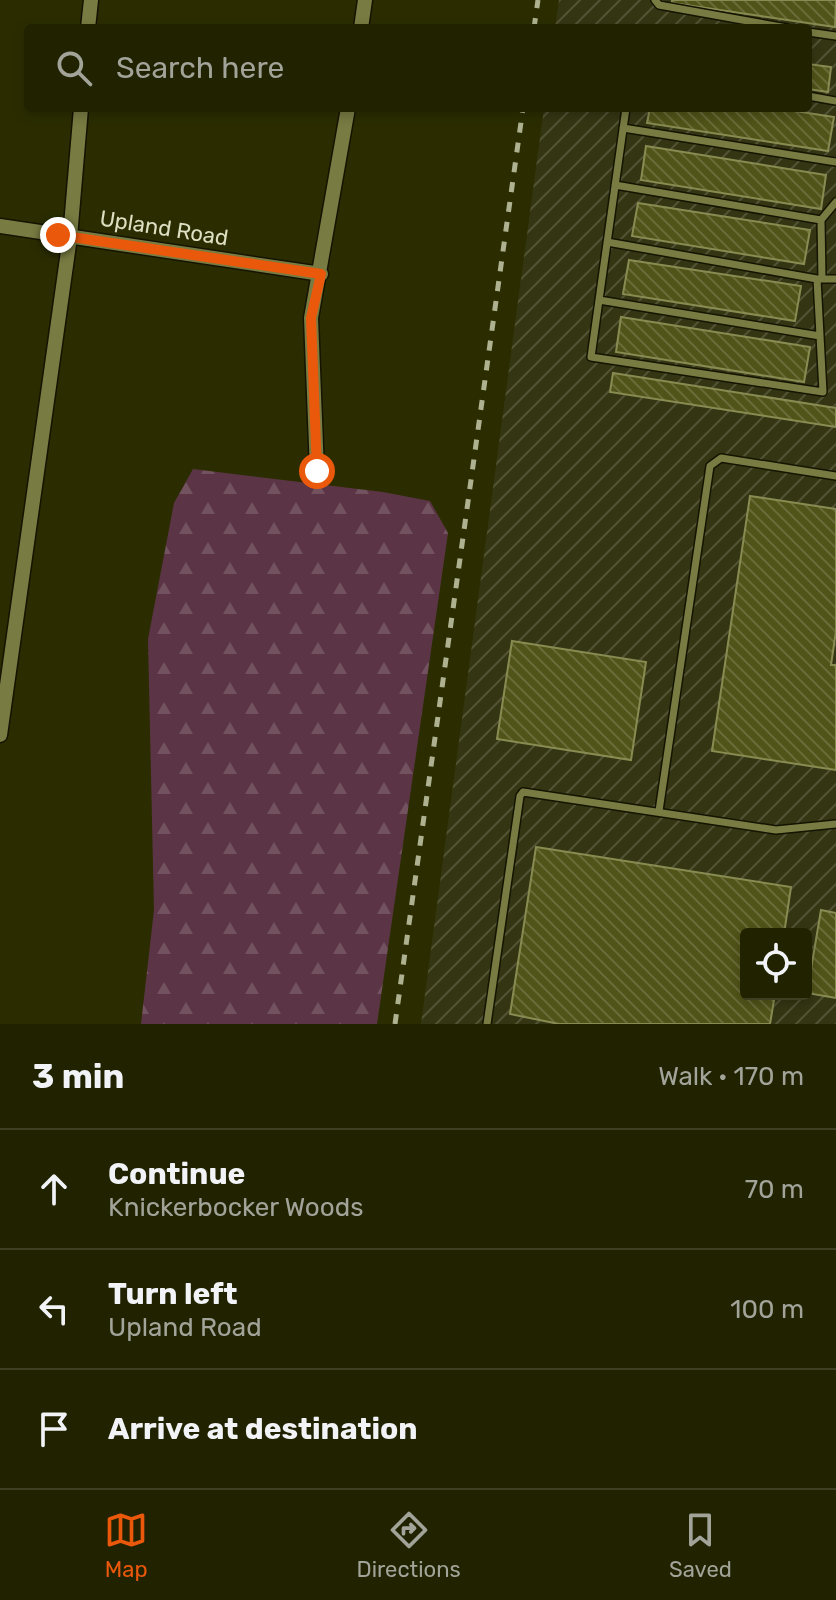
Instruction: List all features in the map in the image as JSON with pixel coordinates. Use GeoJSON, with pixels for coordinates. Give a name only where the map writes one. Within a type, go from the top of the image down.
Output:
{"type":"FeatureCollection","features":[{"type":"Feature","properties":{"kind":"street"},"geometry":{"type":"LineString","coordinates":[[88,24],[91,0]]}},
{"type":"Feature","properties":{"kind":"street"},"geometry":{"type":"LineString","coordinates":[[362,24],[365,0]]}},
{"type":"Feature","properties":{"kind":"street"},"geometry":{"type":"LineString","coordinates":[[0,735],[70,237],[81,112]]}},
{"type":"Feature","properties":{"kind":"street"},"geometry":{"type":"LineString","coordinates":[[317,471],[311,318],[347,112]]}},
{"type":"Feature","properties":{"kind":"street","name":"Upland Road"},"geometry":{"type":"LineString","coordinates":[[0,226],[321,274]]}},
{"type":"Feature","properties":{"kind":"lane"},"geometry":{"type":"LineString","coordinates":[[655,0],[659,5],[765,24]]}},
{"type":"Feature","properties":{"kind":"lane"},"geometry":{"type":"LineString","coordinates":[[812,33],[836,36]]}},
{"type":"Feature","properties":{"kind":"lane"},"geometry":{"type":"LineString","coordinates":[[812,97],[836,101]]}},
{"type":"Feature","properties":{"kind":"lane"},"geometry":{"type":"LineString","coordinates":[[625,112],[591,357],[823,392],[821,220],[836,202]]}},
{"type":"Feature","properties":{"kind":"lane"},"geometry":{"type":"LineString","coordinates":[[623,128],[836,162]]}},
{"type":"Feature","properties":{"kind":"lane"},"geometry":{"type":"LineString","coordinates":[[615,185],[821,220]]}},
{"type":"Feature","properties":{"kind":"lane"},"geometry":{"type":"LineString","coordinates":[[607,242],[820,279],[836,279]]}},
{"type":"Feature","properties":{"kind":"lane"},"geometry":{"type":"LineString","coordinates":[[599,300],[820,336]]}},
{"type":"Feature","properties":{"kind":"lane"},"geometry":{"type":"LineString","coordinates":[[659,811],[710,466],[721,458],[836,476]]}},
{"type":"Feature","properties":{"kind":"lane"},"geometry":{"type":"LineString","coordinates":[[487,1024],[520,796],[528,791],[776,830],[836,824]]}},
{"type":"Feature","properties":{"kind":"shaded area"},"geometry":{"type":"Polygon","coordinates":[[[559,0],[836,0],[836,1024],[421,1024],[543,112],[812,112],[812,24],[556,24],[559,0]]]}},
{"type":"Feature","properties":{"kind":"green space"},"geometry":{"type":"Polygon","coordinates":[[[193,469],[383,492],[430,501],[448,533],[377,1024],[141,1024],[154,910],[148,639],[174,503],[193,469]]]}},
{"type":"Feature","properties":{"kind":"building"},"geometry":{"type":"Polygon","coordinates":[[[672,0],[836,0],[835,27],[672,3],[672,0]]]}},
{"type":"Feature","properties":{"kind":"building"},"geometry":{"type":"Polygon","coordinates":[[[812,65],[831,67],[828,92],[812,90],[812,65]]]}},
{"type":"Feature","properties":{"kind":"building"},"geometry":{"type":"Polygon","coordinates":[[[649,112],[802,112],[834,117],[828,151],[647,123],[649,112]]]}},
{"type":"Feature","properties":{"kind":"building"},"geometry":{"type":"Polygon","coordinates":[[[646,146],[826,175],[821,209],[641,180],[646,146]]]}},
{"type":"Feature","properties":{"kind":"building"},"geometry":{"type":"Polygon","coordinates":[[[638,203],[810,230],[804,264],[632,236],[638,203]]]}},
{"type":"Feature","properties":{"kind":"building"},"geometry":{"type":"Polygon","coordinates":[[[629,260],[801,286],[795,321],[623,294],[629,260]]]}},
{"type":"Feature","properties":{"kind":"building"},"geometry":{"type":"Polygon","coordinates":[[[621,317],[810,347],[804,382],[616,352],[621,317]]]}},
{"type":"Feature","properties":{"kind":"building"},"geometry":{"type":"Polygon","coordinates":[[[613,373],[836,408],[836,427],[610,392],[613,373]]]}},
{"type":"Feature","properties":{"kind":"building"},"geometry":{"type":"Polygon","coordinates":[[[750,496],[836,509],[836,631],[831,665],[836,665],[836,770],[712,751],[750,496]]]}},
{"type":"Feature","properties":{"kind":"building"},"geometry":{"type":"Polygon","coordinates":[[[512,641],[646,662],[631,760],[497,739],[512,641]]]}},
{"type":"Feature","properties":{"kind":"building"},"geometry":{"type":"Polygon","coordinates":[[[536,847],[791,887],[785,928],[740,928],[740,1000],[774,1000],[770,1024],[559,1024],[510,1014],[536,847]]]}},
{"type":"Feature","properties":{"kind":"building"},"geometry":{"type":"Polygon","coordinates":[[[821,910],[836,913],[836,998],[812,994],[812,963],[821,910]]]}},
{"type":"Feature","properties":{"kind":"railway"},"geometry":{"type":"LineString","coordinates":[[535,24],[538,0]]}},
{"type":"Feature","properties":{"kind":"railway"},"geometry":{"type":"LineString","coordinates":[[395,1024],[522,112]]}},
{"type":"Feature","properties":{"kind":"route"},"geometry":{"type":"LineString","coordinates":[[58,235],[321,274],[311,318],[317,471]]}}]}
